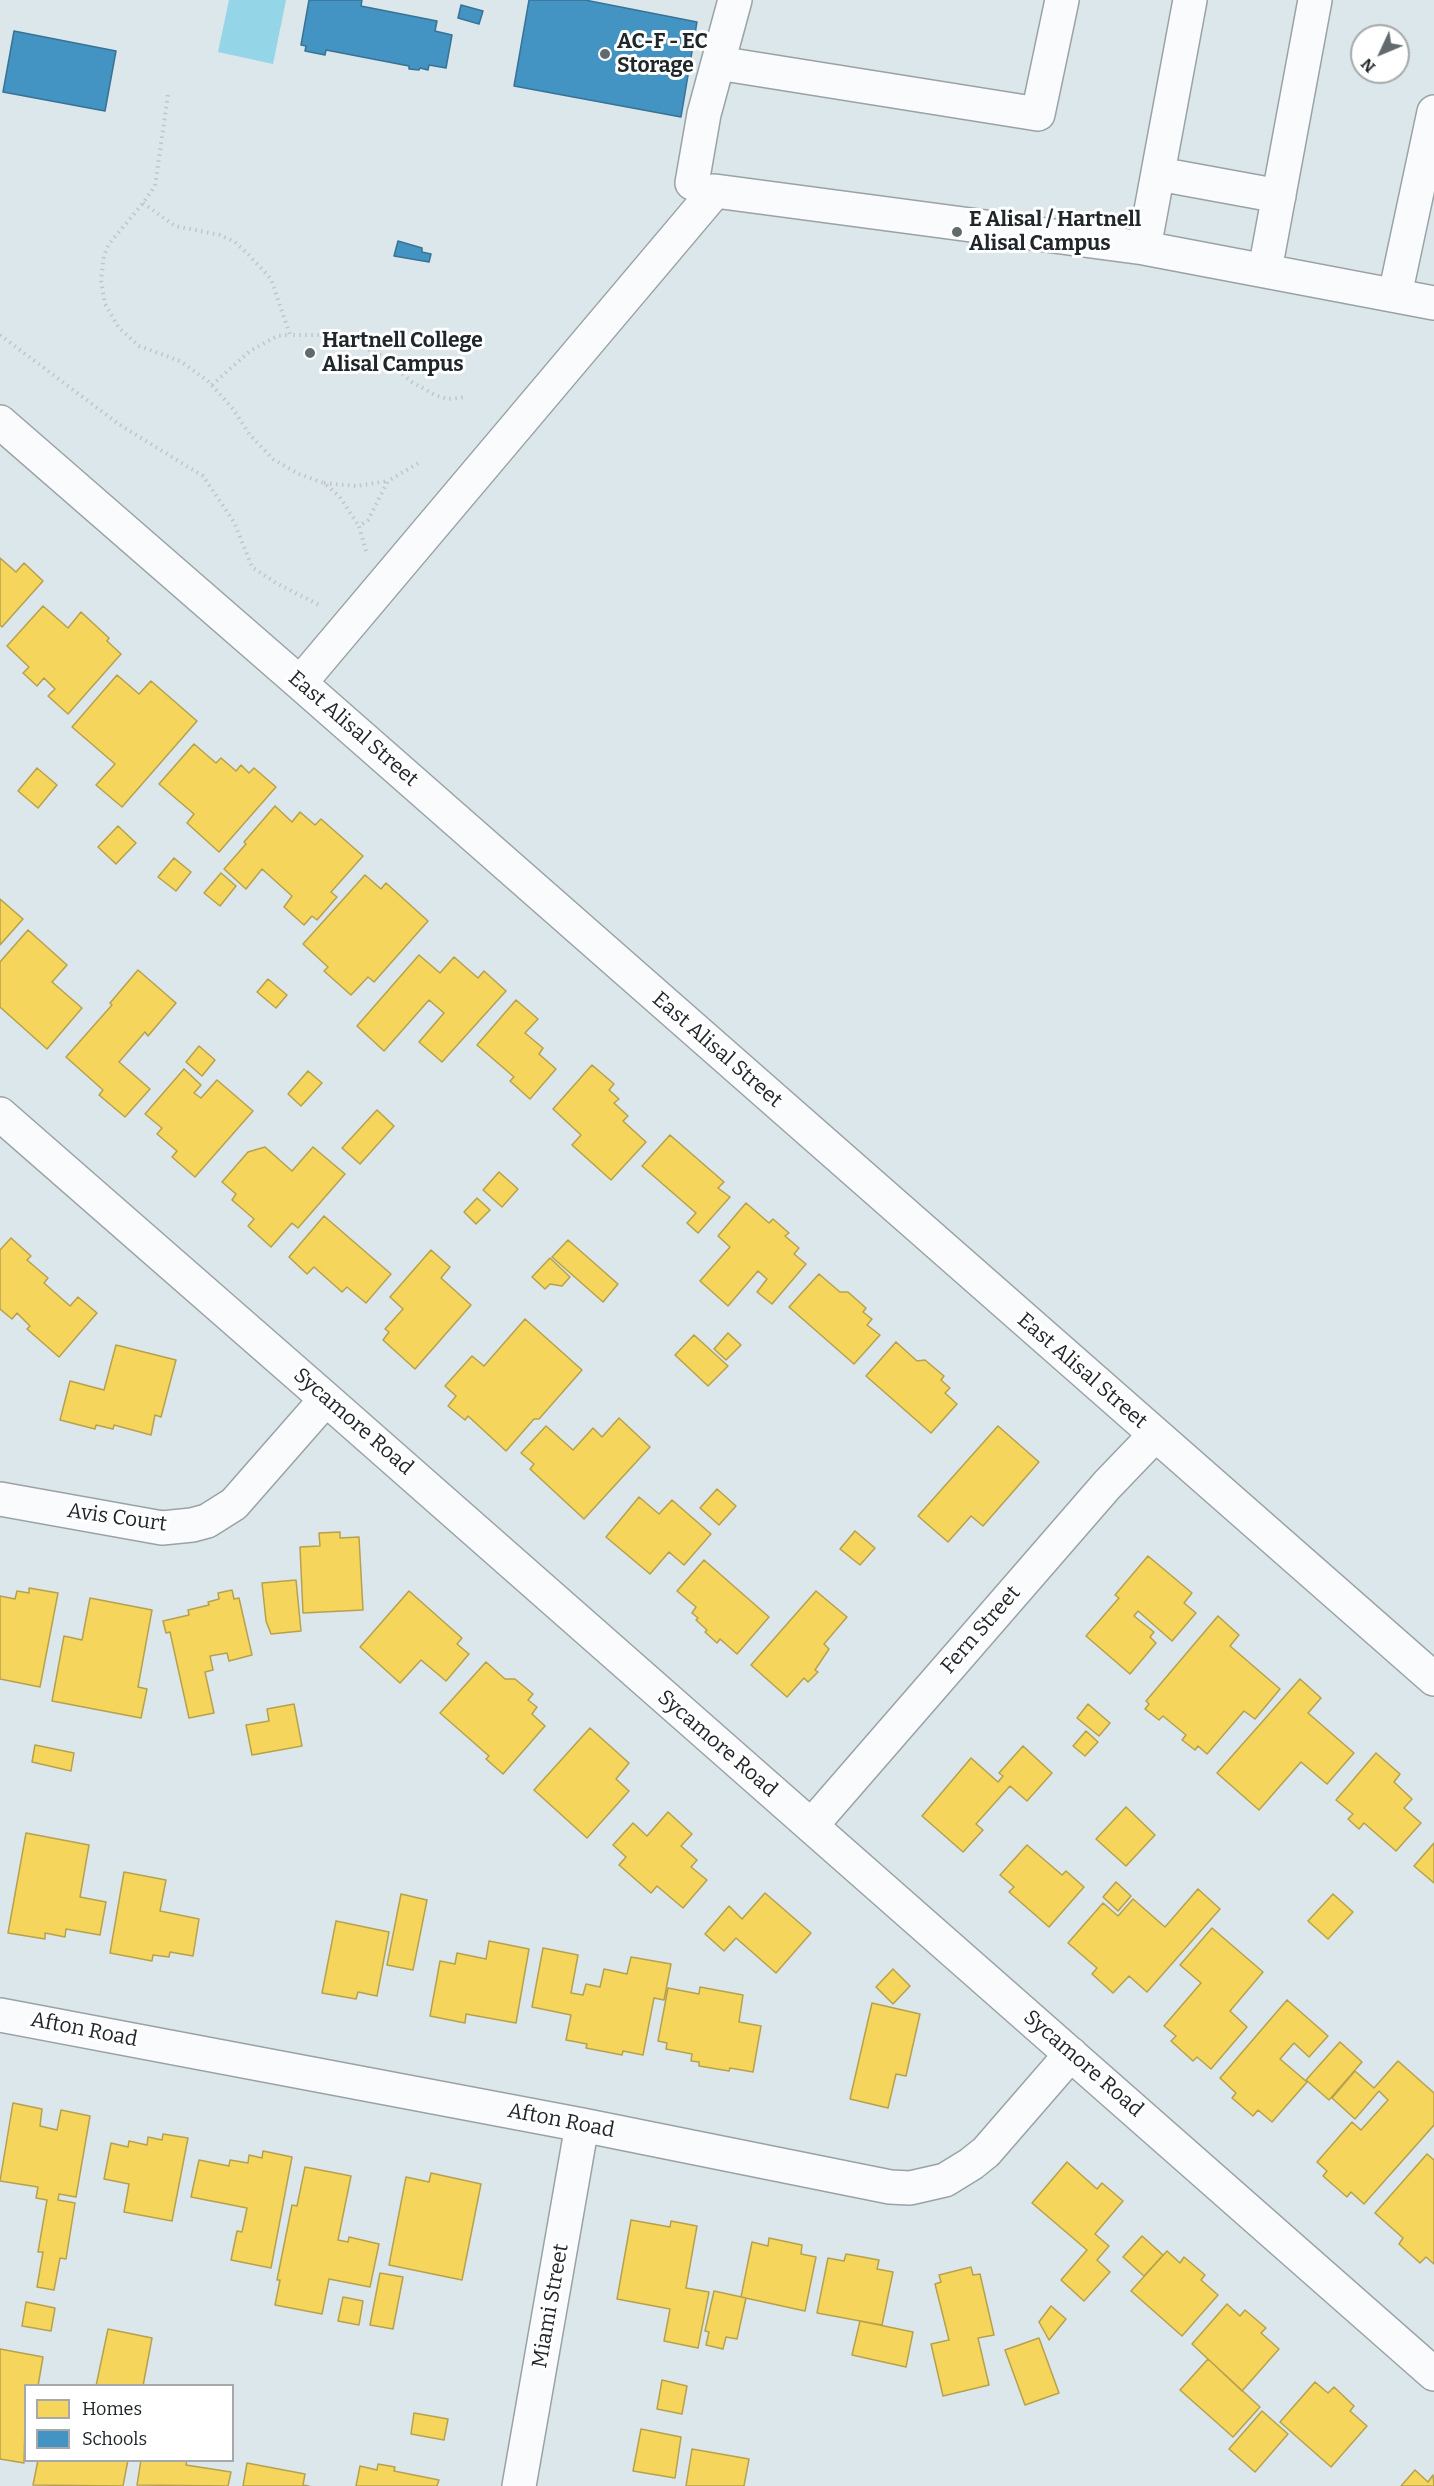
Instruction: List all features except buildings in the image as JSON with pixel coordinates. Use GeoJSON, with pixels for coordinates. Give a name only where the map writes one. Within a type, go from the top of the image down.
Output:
{"type":"FeatureCollection","features":[{"type":"Feature","properties":{"kind":"street"},"geometry":{"type":"LineString","coordinates":[[692,183],[704,114],[735,0]]}},
{"type":"Feature","properties":{"kind":"street"},"geometry":{"type":"LineString","coordinates":[[718,63],[1038,114],[1062,0]]}},
{"type":"Feature","properties":{"kind":"street"},"geometry":{"type":"LineString","coordinates":[[1144,248],[1190,0]]}},
{"type":"Feature","properties":{"kind":"street"},"geometry":{"type":"LineString","coordinates":[[1265,270],[1315,0]]}},
{"type":"Feature","properties":{"kind":"street"},"geometry":{"type":"LineString","coordinates":[[1395,295],[1421,238],[1434,112]]}},
{"type":"Feature","properties":{"kind":"street"},"geometry":{"type":"LineString","coordinates":[[1159,174],[1279,195]]}},
{"type":"Feature","properties":{"kind":"street"},"geometry":{"type":"LineString","coordinates":[[300,682],[715,190],[1144,248],[1434,303]]}},
{"type":"Feature","properties":{"kind":"street","name":"East Alisal Street"},"geometry":{"type":"LineString","coordinates":[[0,422],[300,682],[1434,1679]]}},
{"type":"Feature","properties":{"kind":"street","name":"Sycamore Road"},"geometry":{"type":"LineString","coordinates":[[0,1114],[1434,2374]]}},
{"type":"Feature","properties":{"kind":"street","name":"Avis Court"},"geometry":{"type":"LineString","coordinates":[[0,1499],[162,1528],[207,1521],[234,1504],[326,1399]]}},
{"type":"Feature","properties":{"kind":"street","name":"Fern Street"},"geometry":{"type":"LineString","coordinates":[[811,1826],[1107,1485],[1155,1435]]}},
{"type":"Feature","properties":{"kind":"street","name":"Afton Road"},"geometry":{"type":"LineString","coordinates":[[0,2015],[582,2125],[890,2187],[910,2188],[928,2186],[959,2173],[986,2152],[1071,2054]]}},
{"type":"Feature","properties":{"kind":"street","name":"Miami Street"},"geometry":{"type":"LineString","coordinates":[[519,2486],[582,2125]]}},
{"type":"Feature","properties":{"kind":"path"},"geometry":{"type":"LineString","coordinates":[[168,94],[155,186],[109,244],[104,255],[101,280],[105,304],[119,328],[139,346],[180,362],[212,386],[233,409],[250,435],[273,459],[299,474],[324,483],[356,486],[381,484],[422,461]]}},
{"type":"Feature","properties":{"kind":"path"},"geometry":{"type":"LineString","coordinates":[[143,203],[175,226],[220,235],[235,242],[271,279],[290,335]]}},
{"type":"Feature","properties":{"kind":"path"},"geometry":{"type":"LineString","coordinates":[[0,335],[120,425],[203,476],[234,522],[252,567],[276,583],[352,622]]}},
{"type":"Feature","properties":{"kind":"path"},"geometry":{"type":"LineString","coordinates":[[212,386],[250,351],[277,336],[331,335],[348,340],[382,356],[412,382],[435,395],[448,399],[466,397]]}},
{"type":"Feature","properties":{"kind":"path"},"geometry":{"type":"LineString","coordinates":[[359,526],[368,520],[388,481]]}},
{"type":"Feature","properties":{"kind":"path"},"geometry":{"type":"LineString","coordinates":[[324,483],[339,496],[359,526],[366,547],[364,566],[375,595]]}},
{"type":"Feature","properties":{"kind":"shaded area"},"geometry":{"type":"Polygon","coordinates":[[[229,0],[286,0],[273,64],[218,52],[229,0]]]}},
{"type":"Feature","properties":{"kind":"place","name":"AC-F - EC Storage"},"geometry":{"type":"Point","coordinates":[605,54]}},
{"type":"Feature","properties":{"kind":"place","name":"E Alisal / Hartnell Alisal Campus"},"geometry":{"type":"Point","coordinates":[957,232]}},
{"type":"Feature","properties":{"kind":"place","name":"Hartnell College Alisal Campus"},"geometry":{"type":"Point","coordinates":[310,353]}}]}
